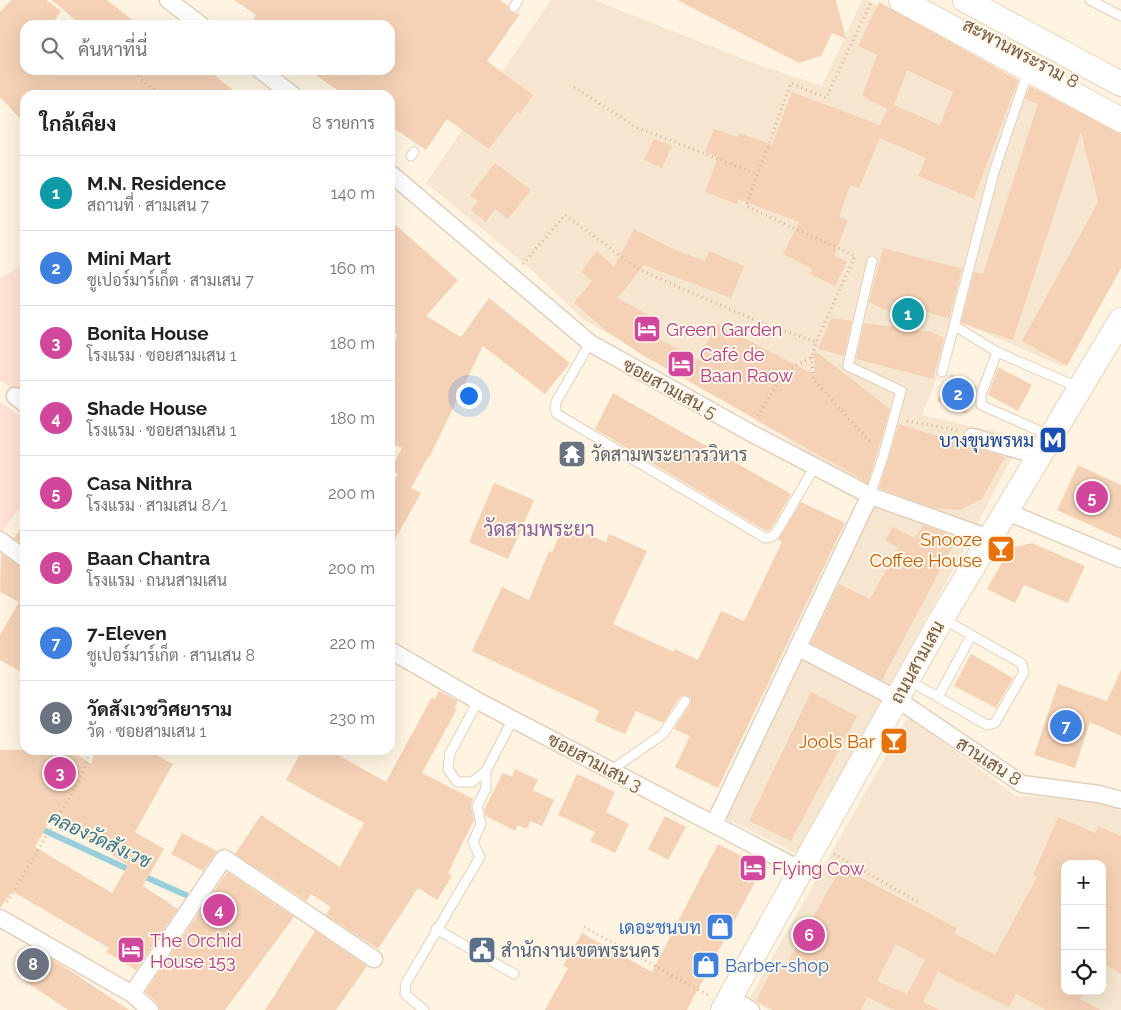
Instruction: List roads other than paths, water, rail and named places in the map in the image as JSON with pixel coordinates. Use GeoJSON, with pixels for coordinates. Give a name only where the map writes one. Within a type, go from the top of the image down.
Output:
{"type":"FeatureCollection","features":[{"type":"Feature","properties":{"kind":"main road"},"geometry":{"type":"LineString","coordinates":[[901,0],[1029,68],[1121,120]]}},
{"type":"Feature","properties":{"kind":"main road","name":"สะพานพระราม 8"},"geometry":{"type":"LineString","coordinates":[[921,0],[1121,107]]}},
{"type":"Feature","properties":{"kind":"main road","name":"สะพานพระราม 8"},"geometry":{"type":"LineString","coordinates":[[965,0],[1121,84]]}},
{"type":"Feature","properties":{"kind":"main road"},"geometry":{"type":"LineString","coordinates":[[981,0],[1121,73]]}},
{"type":"Feature","properties":{"kind":"main road","name":"ถนนสามเสน"},"geometry":{"type":"LineString","coordinates":[[726,1004],[942,618],[1121,320]]}},
{"type":"Feature","properties":{"kind":"street"},"geometry":{"type":"LineString","coordinates":[[168,0],[194,20]]}},
{"type":"Feature","properties":{"kind":"street"},"geometry":{"type":"LineString","coordinates":[[265,75],[280,90]]}},
{"type":"Feature","properties":{"kind":"street","name":"ซอยสามเสน 5"},"geometry":{"type":"LineString","coordinates":[[395,177],[590,343],[748,432],[870,495],[989,538]]}},
{"type":"Feature","properties":{"kind":"street"},"geometry":{"type":"LineString","coordinates":[[969,435],[1045,446]]}},
{"type":"Feature","properties":{"kind":"street"},"geometry":{"type":"LineString","coordinates":[[714,824],[870,495]]}},
{"type":"Feature","properties":{"kind":"street"},"geometry":{"type":"LineString","coordinates":[[1005,511],[1121,559]]}},
{"type":"Feature","properties":{"kind":"street"},"geometry":{"type":"LineString","coordinates":[[0,540],[20,555]]}},
{"type":"Feature","properties":{"kind":"street","name":"สานเสน 8"},"geometry":{"type":"LineString","coordinates":[[799,648],[903,689],[1022,784],[1099,794],[1121,800]]}},
{"type":"Feature","properties":{"kind":"street","name":"ซอยสามเสน 3"},"geometry":{"type":"LineString","coordinates":[[395,653],[478,701],[801,870]]}},
{"type":"Feature","properties":{"kind":"street"},"geometry":{"type":"LineString","coordinates":[[132,994],[224,858],[374,959]]}},
{"type":"Feature","properties":{"kind":"street"},"geometry":{"type":"LineString","coordinates":[[3,912],[132,994],[150,1010]]}},
{"type":"Feature","properties":{"kind":"street"},"geometry":{"type":"LineString","coordinates":[[726,1004],[751,1010]]}},
{"type":"Feature","properties":{"kind":"lane"},"geometry":{"type":"LineString","coordinates":[[1090,0],[1121,16]]}},
{"type":"Feature","properties":{"kind":"lane"},"geometry":{"type":"LineString","coordinates":[[942,372],[994,172],[1009,122],[1029,68]]}},
{"type":"Feature","properties":{"kind":"lane"},"geometry":{"type":"LineString","coordinates":[[870,495],[883,457],[901,391],[848,366],[872,261]]}},
{"type":"Feature","properties":{"kind":"lane"},"geometry":{"type":"LineString","coordinates":[[955,326],[997,352],[1080,388]]}},
{"type":"Feature","properties":{"kind":"lane"},"geometry":{"type":"LineString","coordinates":[[590,343],[556,402],[554,409],[557,414],[765,538],[771,537],[776,533],[815,466]]}},
{"type":"Feature","properties":{"kind":"lane"},"geometry":{"type":"LineString","coordinates":[[997,352],[981,395],[981,405],[1045,446]]}},
{"type":"Feature","properties":{"kind":"lane"},"geometry":{"type":"LineString","coordinates":[[903,689],[938,697],[987,725],[992,725],[1024,672],[1021,663],[942,618]]}},
{"type":"Feature","properties":{"kind":"lane"},"geometry":{"type":"LineString","coordinates":[[938,697],[971,636]]}},
{"type":"Feature","properties":{"kind":"lane"},"geometry":{"type":"LineString","coordinates":[[478,701],[450,753],[448,769],[457,782],[472,782],[486,770],[513,719]]}},
{"type":"Feature","properties":{"kind":"lane"},"geometry":{"type":"LineString","coordinates":[[610,770],[663,734],[685,701]]}},
{"type":"Feature","properties":{"kind":"lane"},"geometry":{"type":"LineString","coordinates":[[424,1010],[405,994],[406,983],[480,857],[473,842],[481,824],[477,806],[486,788],[486,770]]}},
{"type":"Feature","properties":{"kind":"lane"},"geometry":{"type":"LineString","coordinates":[[436,930],[514,974]]}},
{"type":"Feature","properties":{"kind":"waterway","name":"คลองวัดสังเวช"},"geometry":{"type":"LineString","coordinates":[[37,827],[132,871]]}},
{"type":"Feature","properties":{"kind":"waterway","name":"คลองวัดสังเวช"},"geometry":{"type":"LineString","coordinates":[[141,875],[188,896]]}},
{"type":"Feature","properties":{"kind":"place","name":"M.N. Residence"},"geometry":{"type":"Point","coordinates":[908,314]}},
{"type":"Feature","properties":{"kind":"place","name":"Green Garden"},"geometry":{"type":"Point","coordinates":[647,329]}},
{"type":"Feature","properties":{"kind":"place","name":"Café de Baan Raow"},"geometry":{"type":"Point","coordinates":[681,364]}},
{"type":"Feature","properties":{"kind":"place","name":"Mini Mart"},"geometry":{"type":"Point","coordinates":[958,394]}},
{"type":"Feature","properties":{"kind":"place","name":"บางขุนพรหม"},"geometry":{"type":"Point","coordinates":[1053,440]}},
{"type":"Feature","properties":{"kind":"place","name":"วัดสามพระยาวรวิหาร"},"geometry":{"type":"Point","coordinates":[572,454]}},
{"type":"Feature","properties":{"kind":"place","name":"Casa Nithra"},"geometry":{"type":"Point","coordinates":[1092,497]}},
{"type":"Feature","properties":{"kind":"place","name":"Snooze Coffee House"},"geometry":{"type":"Point","coordinates":[1001,549]}},
{"type":"Feature","properties":{"kind":"place","name":"7-Eleven"},"geometry":{"type":"Point","coordinates":[1066,726]}},
{"type":"Feature","properties":{"kind":"place","name":"Jools Bar"},"geometry":{"type":"Point","coordinates":[894,741]}},
{"type":"Feature","properties":{"kind":"place","name":"Bonita House"},"geometry":{"type":"Point","coordinates":[60,773]}},
{"type":"Feature","properties":{"kind":"place","name":"Flying Cow"},"geometry":{"type":"Point","coordinates":[753,868]}},
{"type":"Feature","properties":{"kind":"place","name":"Shade House"},"geometry":{"type":"Point","coordinates":[219,910]}},
{"type":"Feature","properties":{"kind":"place","name":"เดอะชนบท"},"geometry":{"type":"Point","coordinates":[720,927]}},
{"type":"Feature","properties":{"kind":"place","name":"Baan Chantra"},"geometry":{"type":"Point","coordinates":[809,935]}},
{"type":"Feature","properties":{"kind":"place","name":"The Orchid House 153"},"geometry":{"type":"Point","coordinates":[131,950]}},
{"type":"Feature","properties":{"kind":"place","name":"สำนักงานเขตพระนคร"},"geometry":{"type":"Point","coordinates":[482,950]}},
{"type":"Feature","properties":{"kind":"place","name":"วัดสังเวชวิศยาราม"},"geometry":{"type":"Point","coordinates":[33,964]}},
{"type":"Feature","properties":{"kind":"place","name":"Barber-shop"},"geometry":{"type":"Point","coordinates":[706,965]}},
{"type":"Feature","properties":{"kind":"district","name":"วัดสามพระยา"},"geometry":{"type":"Point","coordinates":[539,529]}}]}
